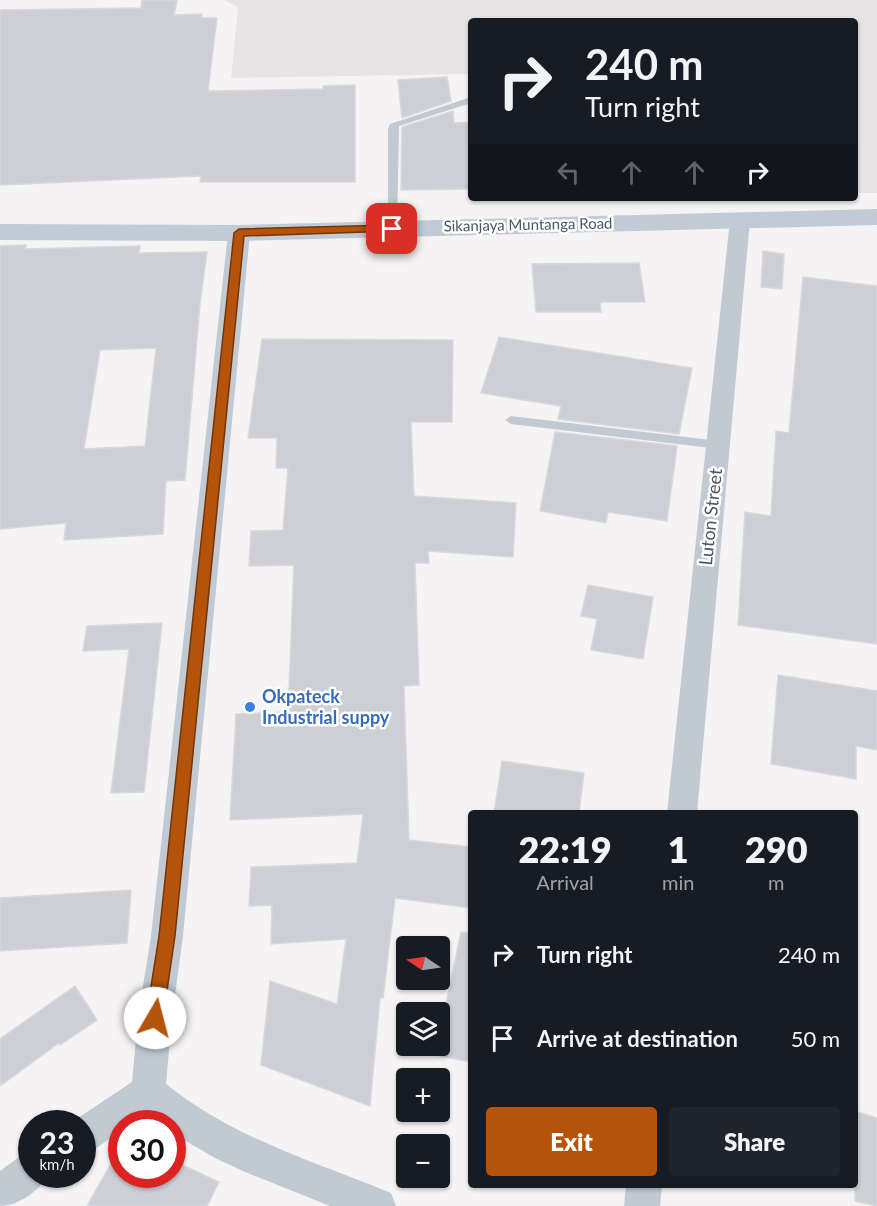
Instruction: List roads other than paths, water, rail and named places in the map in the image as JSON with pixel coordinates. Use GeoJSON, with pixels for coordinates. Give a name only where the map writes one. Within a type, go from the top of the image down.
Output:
{"type":"FeatureCollection","features":[{"type":"Feature","properties":{"kind":"street","name":"Sikanjaya Muntanga Road"},"geometry":{"type":"LineString","coordinates":[[0,232],[239,233],[877,218]]}},
{"type":"Feature","properties":{"kind":"street","name":"Luton Street"},"geometry":{"type":"LineString","coordinates":[[682,810],[740,220]]}},
{"type":"Feature","properties":{"kind":"street"},"geometry":{"type":"LineString","coordinates":[[148,1092],[155,1018],[167,936],[239,233]]}},
{"type":"Feature","properties":{"kind":"street"},"geometry":{"type":"LineString","coordinates":[[96,1127],[148,1092]]}},
{"type":"Feature","properties":{"kind":"street"},"geometry":{"type":"LineString","coordinates":[[148,1092],[184,1122],[226,1146],[378,1206]]}},
{"type":"Feature","properties":{"kind":"street"},"geometry":{"type":"LineString","coordinates":[[0,1193],[18,1180]]}},
{"type":"Feature","properties":{"kind":"street"},"geometry":{"type":"LineString","coordinates":[[642,1206],[644,1188]]}},
{"type":"Feature","properties":{"kind":"lane"},"geometry":{"type":"LineString","coordinates":[[392,229],[393,129],[395,124],[468,101]]}},
{"type":"Feature","properties":{"kind":"lane"},"geometry":{"type":"LineString","coordinates":[[512,420],[719,445]]}},
{"type":"Feature","properties":{"kind":"place","name":"Okpateck Industrial suppy"},"geometry":{"type":"Point","coordinates":[250,707]}}]}
